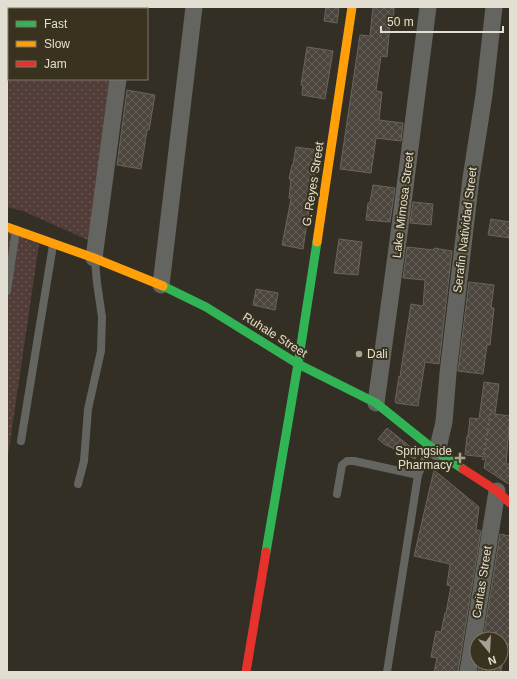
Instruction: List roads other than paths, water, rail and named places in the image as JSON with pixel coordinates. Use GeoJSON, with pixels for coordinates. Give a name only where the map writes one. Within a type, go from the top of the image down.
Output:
{"type":"FeatureCollection","features":[{"type":"Feature","properties":{"kind":"street"},"geometry":{"type":"LineString","coordinates":[[161,285],[194,7]]}},
{"type":"Feature","properties":{"kind":"street","name":"G. Reyes Street"},"geometry":{"type":"LineString","coordinates":[[246,672],[298,364],[352,7]]}},
{"type":"Feature","properties":{"kind":"street","name":"Lake Mimosa Street"},"geometry":{"type":"LineString","coordinates":[[376,403],[428,7]]}},
{"type":"Feature","properties":{"kind":"street","name":"Serafin Natividad Street"},"geometry":{"type":"LineString","coordinates":[[434,450],[444,422],[448,373],[471,178],[484,95],[494,7]]}},
{"type":"Feature","properties":{"kind":"street"},"geometry":{"type":"LineString","coordinates":[[94,258],[118,80]]}},
{"type":"Feature","properties":{"kind":"street","name":"Ruhale Street"},"geometry":{"type":"LineString","coordinates":[[11,228],[94,258],[161,285],[206,307],[298,364],[376,403],[434,450],[497,491],[510,502]]}},
{"type":"Feature","properties":{"kind":"street","name":"Caritas Street"},"geometry":{"type":"LineString","coordinates":[[468,672],[497,491]]}},
{"type":"Feature","properties":{"kind":"lane"},"geometry":{"type":"LineString","coordinates":[[7,291],[11,228]]}},
{"type":"Feature","properties":{"kind":"lane"},"geometry":{"type":"LineString","coordinates":[[20,441],[53,243]]}},
{"type":"Feature","properties":{"kind":"lane"},"geometry":{"type":"LineString","coordinates":[[78,484],[84,461],[88,409],[101,351],[102,317],[94,258]]}},
{"type":"Feature","properties":{"kind":"lane"},"geometry":{"type":"LineString","coordinates":[[387,672],[418,475],[434,450]]}},
{"type":"Feature","properties":{"kind":"lane"},"geometry":{"type":"LineString","coordinates":[[337,494],[342,465],[347,461],[354,461],[418,475]]}},
{"type":"Feature","properties":{"kind":"place","name":"Dali"},"geometry":{"type":"Point","coordinates":[359,354]}},
{"type":"Feature","properties":{"kind":"place","name":"Springside Pharmacy"},"geometry":{"type":"Point","coordinates":[460,458]}}]}
